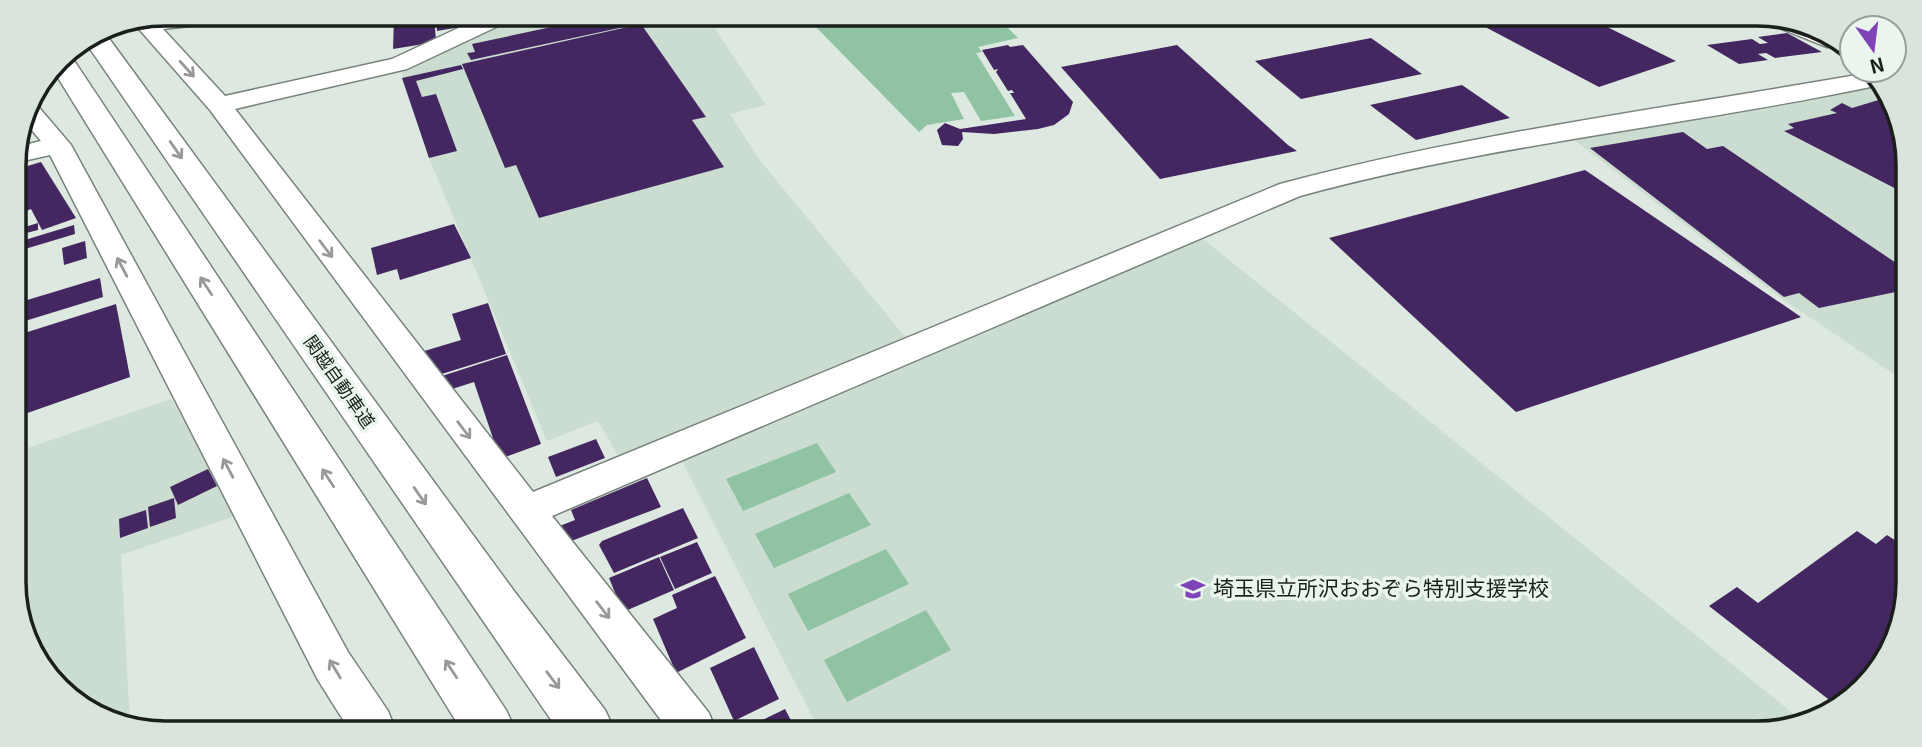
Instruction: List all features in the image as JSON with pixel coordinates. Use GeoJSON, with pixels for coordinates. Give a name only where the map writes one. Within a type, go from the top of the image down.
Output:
{"type":"FeatureCollection","features":[{"type":"Feature","properties":{"kind":"highway","name":"関越自動車道"},"geometry":{"type":"LineString","coordinates":[[100,43],[489,594],[582,721]]}},
{"type":"Feature","properties":{"kind":"highway"},"geometry":{"type":"LineString","coordinates":[[66,68],[484,721]]}},
{"type":"Feature","properties":{"kind":"highway"},"geometry":{"type":"LineString","coordinates":[[57,79],[110,136]]}},
{"type":"Feature","properties":{"kind":"street"},"geometry":{"type":"LineString","coordinates":[[219,105],[399,64],[473,26]]}},
{"type":"Feature","properties":{"kind":"street"},"geometry":{"type":"LineString","coordinates":[[148,27],[219,105],[525,511],[687,721]]}},
{"type":"Feature","properties":{"kind":"street"},"geometry":{"type":"LineString","coordinates":[[525,511],[1290,190],[1414,160],[1848,84]]}},
{"type":"Feature","properties":{"kind":"street"},"geometry":{"type":"LineString","coordinates":[[35,118],[58,145],[333,666],[369,721]]}},
{"type":"Feature","properties":{"kind":"street"},"geometry":{"type":"LineString","coordinates":[[27,152],[58,145]]}},
{"type":"Feature","properties":{"kind":"shaded area"},"geometry":{"type":"Polygon","coordinates":[[[492,26],[713,26],[766,105],[730,114],[758,158],[906,338],[619,457],[598,421],[547,441],[429,158],[400,67],[492,26]]]}},
{"type":"Feature","properties":{"kind":"shaded area"},"geometry":{"type":"Polygon","coordinates":[[[1872,88],[1888,121],[1895,147],[1896,375],[1781,298],[1574,140],[1872,88]]]}},
{"type":"Feature","properties":{"kind":"shaded area","name":"埼玉県立所沢おおぞら特別支援学校"},"geometry":{"type":"Polygon","coordinates":[[[1198,235],[1795,715],[1766,720],[814,721],[681,459],[1198,235]]]}},
{"type":"Feature","properties":{"kind":"shaded area"},"geometry":{"type":"Polygon","coordinates":[[[171,399],[238,515],[121,555],[130,716],[104,706],[74,686],[50,659],[34,626],[27,600],[26,582],[26,448],[171,399]]]}},
{"type":"Feature","properties":{"kind":"green space"},"geometry":{"type":"Polygon","coordinates":[[[815,26],[1006,26],[1018,38],[978,47],[982,52],[976,53],[1015,116],[981,121],[964,92],[951,93],[964,119],[927,125],[919,132],[815,26]]]}},
{"type":"Feature","properties":{"kind":"green space"},"geometry":{"type":"Polygon","coordinates":[[[817,443],[836,472],[743,511],[726,479],[817,443]]]}},
{"type":"Feature","properties":{"kind":"green space"},"geometry":{"type":"Polygon","coordinates":[[[849,493],[871,525],[774,568],[755,534],[849,493]]]}},
{"type":"Feature","properties":{"kind":"green space"},"geometry":{"type":"Polygon","coordinates":[[[886,549],[909,584],[808,631],[788,594],[886,549]]]}},
{"type":"Feature","properties":{"kind":"green space"},"geometry":{"type":"Polygon","coordinates":[[[926,610],[951,650],[847,702],[824,660],[926,610]]]}},
{"type":"Feature","properties":{"kind":"building"},"geometry":{"type":"Polygon","coordinates":[[[394,26],[435,26],[436,42],[393,49],[394,26]]]}},
{"type":"Feature","properties":{"kind":"building"},"geometry":{"type":"Polygon","coordinates":[[[437,26],[466,26],[437,31],[437,26]]]}},
{"type":"Feature","properties":{"kind":"building"},"geometry":{"type":"Polygon","coordinates":[[[556,26],[624,27],[471,60],[467,53],[475,52],[472,44],[556,26]]]}},
{"type":"Feature","properties":{"kind":"building"},"geometry":{"type":"Polygon","coordinates":[[[632,26],[642,26],[706,117],[692,120],[724,167],[539,218],[516,165],[505,168],[462,64],[632,26]]]}},
{"type":"Feature","properties":{"kind":"building"},"geometry":{"type":"Polygon","coordinates":[[[1483,26],[1605,26],[1676,61],[1599,87],[1483,26]]]}},
{"type":"Feature","properties":{"kind":"building"},"geometry":{"type":"Polygon","coordinates":[[[1787,33],[1822,52],[1775,58],[1766,53],[1758,54],[1768,60],[1739,64],[1707,45],[1752,39],[1760,44],[1768,43],[1758,37],[1787,33]]]}},
{"type":"Feature","properties":{"kind":"building"},"geometry":{"type":"Polygon","coordinates":[[[1371,38],[1422,74],[1301,99],[1255,61],[1371,38]]]}},
{"type":"Feature","properties":{"kind":"building"},"geometry":{"type":"Polygon","coordinates":[[[1023,45],[1073,102],[1069,114],[1054,125],[1038,129],[994,134],[962,132],[963,139],[958,146],[942,145],[937,130],[945,123],[960,129],[1026,119],[1010,93],[1014,93],[1012,90],[1008,91],[996,72],[998,69],[994,70],[982,50],[1023,45]]]}},
{"type":"Feature","properties":{"kind":"building"},"geometry":{"type":"Polygon","coordinates":[[[1177,45],[1297,151],[1160,179],[1061,67],[1177,45]]]}},
{"type":"Feature","properties":{"kind":"building"},"geometry":{"type":"Polygon","coordinates":[[[461,65],[463,69],[416,81],[422,97],[436,94],[457,151],[429,158],[402,78],[461,65]]]}},
{"type":"Feature","properties":{"kind":"building"},"geometry":{"type":"Polygon","coordinates":[[[1462,85],[1510,118],[1416,140],[1370,105],[1462,85]]]}},
{"type":"Feature","properties":{"kind":"building"},"geometry":{"type":"Polygon","coordinates":[[[1879,100],[1881,104],[1895,147],[1896,189],[1784,131],[1794,128],[1788,124],[1837,113],[1830,110],[1842,103],[1852,108],[1879,100]]]}},
{"type":"Feature","properties":{"kind":"building"},"geometry":{"type":"Polygon","coordinates":[[[1683,132],[1707,149],[1723,146],[1896,263],[1896,292],[1819,308],[1799,293],[1784,297],[1590,148],[1683,132]]]}},
{"type":"Feature","properties":{"kind":"building"},"geometry":{"type":"Polygon","coordinates":[[[41,162],[76,218],[42,230],[31,209],[27,211],[27,166],[41,162]]]}},
{"type":"Feature","properties":{"kind":"building"},"geometry":{"type":"Polygon","coordinates":[[[1585,170],[1801,317],[1516,412],[1329,238],[1585,170]]]}},
{"type":"Feature","properties":{"kind":"building"},"geometry":{"type":"Polygon","coordinates":[[[38,223],[38,230],[27,233],[27,226],[38,223]]]}},
{"type":"Feature","properties":{"kind":"building"},"geometry":{"type":"Polygon","coordinates":[[[454,224],[471,258],[400,280],[397,269],[377,275],[371,248],[454,224]]]}},
{"type":"Feature","properties":{"kind":"building"},"geometry":{"type":"Polygon","coordinates":[[[74,225],[75,234],[27,248],[27,239],[74,225]]]}},
{"type":"Feature","properties":{"kind":"building"},"geometry":{"type":"Polygon","coordinates":[[[85,241],[87,258],[64,265],[62,248],[85,241]]]}},
{"type":"Feature","properties":{"kind":"building"},"geometry":{"type":"Polygon","coordinates":[[[100,278],[103,297],[27,321],[27,300],[100,278]]]}},
{"type":"Feature","properties":{"kind":"building"},"geometry":{"type":"Polygon","coordinates":[[[488,303],[506,354],[432,377],[421,352],[461,340],[452,314],[488,303]]]}},
{"type":"Feature","properties":{"kind":"building"},"geometry":{"type":"Polygon","coordinates":[[[116,304],[130,377],[26,413],[27,332],[116,304]]]}},
{"type":"Feature","properties":{"kind":"building"},"geometry":{"type":"Polygon","coordinates":[[[507,355],[541,444],[500,459],[474,382],[446,391],[442,376],[507,355]]]}},
{"type":"Feature","properties":{"kind":"building"},"geometry":{"type":"Polygon","coordinates":[[[596,439],[605,458],[556,477],[548,457],[596,439]]]}},
{"type":"Feature","properties":{"kind":"building"},"geometry":{"type":"Polygon","coordinates":[[[208,469],[217,486],[178,505],[170,487],[208,469]]]}},
{"type":"Feature","properties":{"kind":"building"},"geometry":{"type":"Polygon","coordinates":[[[647,478],[661,507],[566,543],[557,527],[575,520],[571,510],[647,478]]]}},
{"type":"Feature","properties":{"kind":"building"},"geometry":{"type":"Polygon","coordinates":[[[174,498],[176,518],[150,527],[148,507],[174,498]]]}},
{"type":"Feature","properties":{"kind":"building"},"geometry":{"type":"Polygon","coordinates":[[[683,508],[698,538],[614,573],[599,545],[602,541],[683,508]]]}},
{"type":"Feature","properties":{"kind":"building"},"geometry":{"type":"Polygon","coordinates":[[[146,510],[148,528],[120,538],[119,519],[146,510]]]}},
{"type":"Feature","properties":{"kind":"building"},"geometry":{"type":"Polygon","coordinates":[[[1857,531],[1876,544],[1887,535],[1896,541],[1895,600],[1881,643],[1855,680],[1829,700],[1709,606],[1737,587],[1758,603],[1857,531]]]}},
{"type":"Feature","properties":{"kind":"building"},"geometry":{"type":"Polygon","coordinates":[[[697,542],[712,573],[675,589],[660,557],[697,542]]]}},
{"type":"Feature","properties":{"kind":"building"},"geometry":{"type":"Polygon","coordinates":[[[659,557],[674,590],[623,612],[609,578],[659,557]]]}},
{"type":"Feature","properties":{"kind":"building"},"geometry":{"type":"Polygon","coordinates":[[[715,576],[746,638],[676,673],[653,619],[677,608],[672,595],[715,576]]]}},
{"type":"Feature","properties":{"kind":"building"},"geometry":{"type":"Polygon","coordinates":[[[754,647],[779,699],[734,721],[710,668],[754,647]]]}},
{"type":"Feature","properties":{"kind":"building"},"geometry":{"type":"Polygon","coordinates":[[[785,709],[791,721],[761,721],[785,709]]]}},
{"type":"Feature","properties":{"kind":"place","name":"埼玉県立所沢おおぞら特別支援学校"},"geometry":{"type":"Point","coordinates":[1193,589]}}]}
